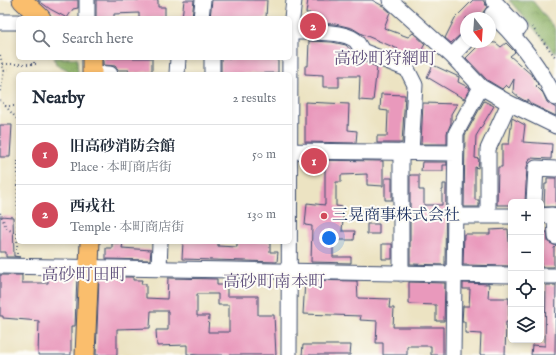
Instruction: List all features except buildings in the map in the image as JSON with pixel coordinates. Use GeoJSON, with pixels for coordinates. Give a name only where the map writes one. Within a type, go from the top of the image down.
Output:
{"type":"FeatureCollection","features":[{"type":"Feature","properties":{"kind":"main road"},"geometry":{"type":"LineString","coordinates":[[22,0],[39,16]]}},
{"type":"Feature","properties":{"kind":"main road"},"geometry":{"type":"LineString","coordinates":[[85,355],[90,244]]}},
{"type":"Feature","properties":{"kind":"street"},"geometry":{"type":"LineString","coordinates":[[87,0],[87,16]]}},
{"type":"Feature","properties":{"kind":"street"},"geometry":{"type":"LineString","coordinates":[[201,16],[203,0]]}},
{"type":"Feature","properties":{"kind":"street"},"geometry":{"type":"LineString","coordinates":[[292,18],[294,0]]}},
{"type":"Feature","properties":{"kind":"street"},"geometry":{"type":"LineString","coordinates":[[390,0],[452,56],[481,87],[509,103],[556,126]]}},
{"type":"Feature","properties":{"kind":"street"},"geometry":{"type":"LineString","coordinates":[[493,9],[527,37],[556,76]]}},
{"type":"Feature","properties":{"kind":"street"},"geometry":{"type":"LineString","coordinates":[[493,9],[545,77],[555,98],[541,119]]}},
{"type":"Feature","properties":{"kind":"street"},"geometry":{"type":"LineString","coordinates":[[0,22],[16,22]]}},
{"type":"Feature","properties":{"kind":"street"},"geometry":{"type":"LineString","coordinates":[[292,35],[327,33],[347,36],[357,42],[362,51],[407,69],[415,85],[406,152],[401,274]]}},
{"type":"Feature","properties":{"kind":"street"},"geometry":{"type":"LineString","coordinates":[[452,56],[460,47]]}},
{"type":"Feature","properties":{"kind":"street"},"geometry":{"type":"LineString","coordinates":[[177,72],[178,60]]}},
{"type":"Feature","properties":{"kind":"street"},"geometry":{"type":"LineString","coordinates":[[212,60],[212,72]]}},
{"type":"Feature","properties":{"kind":"street"},"geometry":{"type":"LineString","coordinates":[[290,60],[290,72]]}},
{"type":"Feature","properties":{"kind":"street"},"geometry":{"type":"LineString","coordinates":[[453,355],[456,133],[481,87]]}},
{"type":"Feature","properties":{"kind":"street"},"geometry":{"type":"LineString","coordinates":[[488,215],[488,149],[509,103]]}},
{"type":"Feature","properties":{"kind":"street"},"geometry":{"type":"LineString","coordinates":[[292,151],[456,153]]}},
{"type":"Feature","properties":{"kind":"street"},"geometry":{"type":"LineString","coordinates":[[534,199],[536,168],[556,169]]}},
{"type":"Feature","properties":{"kind":"street"},"geometry":{"type":"LineString","coordinates":[[455,216],[508,216]]}},
{"type":"Feature","properties":{"kind":"street"},"geometry":{"type":"LineString","coordinates":[[551,218],[556,237]]}},
{"type":"Feature","properties":{"kind":"street"},"geometry":{"type":"LineString","coordinates":[[159,269],[160,244]]}},
{"type":"Feature","properties":{"kind":"street"},"geometry":{"type":"LineString","coordinates":[[289,355],[290,244]]}},
{"type":"Feature","properties":{"kind":"street"},"geometry":{"type":"LineString","coordinates":[[0,266],[89,269],[508,275]]}},
{"type":"Feature","properties":{"kind":"street"},"geometry":{"type":"LineString","coordinates":[[544,276],[556,276]]}},
{"type":"Feature","properties":{"kind":"path"},"geometry":{"type":"LineString","coordinates":[[0,55],[4,71],[0,94]]}},
{"type":"Feature","properties":{"kind":"path"},"geometry":{"type":"LineString","coordinates":[[2,64],[37,64]]}},
{"type":"Feature","properties":{"kind":"path"},"geometry":{"type":"LineString","coordinates":[[4,71],[11,70]]}},
{"type":"Feature","properties":{"kind":"path"},"geometry":{"type":"LineString","coordinates":[[0,100],[16,118]]}},
{"type":"Feature","properties":{"kind":"path"},"geometry":{"type":"LineString","coordinates":[[5,106],[16,106]]}},
{"type":"Feature","properties":{"kind":"path"},"geometry":{"type":"LineString","coordinates":[[0,213],[6,227],[16,235]]}},
{"type":"Feature","properties":{"kind":"path"},"geometry":{"type":"LineString","coordinates":[[17,244],[17,267]]}},
{"type":"Feature","properties":{"kind":"green space"},"geometry":{"type":"Polygon","coordinates":[[[509,0],[532,0],[556,30],[556,54],[509,0]]]}},
{"type":"Feature","properties":{"kind":"green space"},"geometry":{"type":"Polygon","coordinates":[[[55,60],[77,60],[78,72],[69,72],[56,64],[55,60]]]}},
{"type":"Feature","properties":{"kind":"place","name":"西戎社"},"geometry":{"type":"Point","coordinates":[313,26]}},
{"type":"Feature","properties":{"kind":"place","name":"旧高砂消防会館"},"geometry":{"type":"Point","coordinates":[314,161]}},
{"type":"Feature","properties":{"kind":"place","name":"三晃商事株式会社"},"geometry":{"type":"Point","coordinates":[324,216]}},
{"type":"Feature","properties":{"kind":"district","name":"高砂町狩網町"},"geometry":{"type":"Point","coordinates":[385,59]}},
{"type":"Feature","properties":{"kind":"district","name":"高砂町田町"},"geometry":{"type":"Point","coordinates":[84,275]}},
{"type":"Feature","properties":{"kind":"district","name":"高砂町南本町"},"geometry":{"type":"Point","coordinates":[274,282]}}]}
